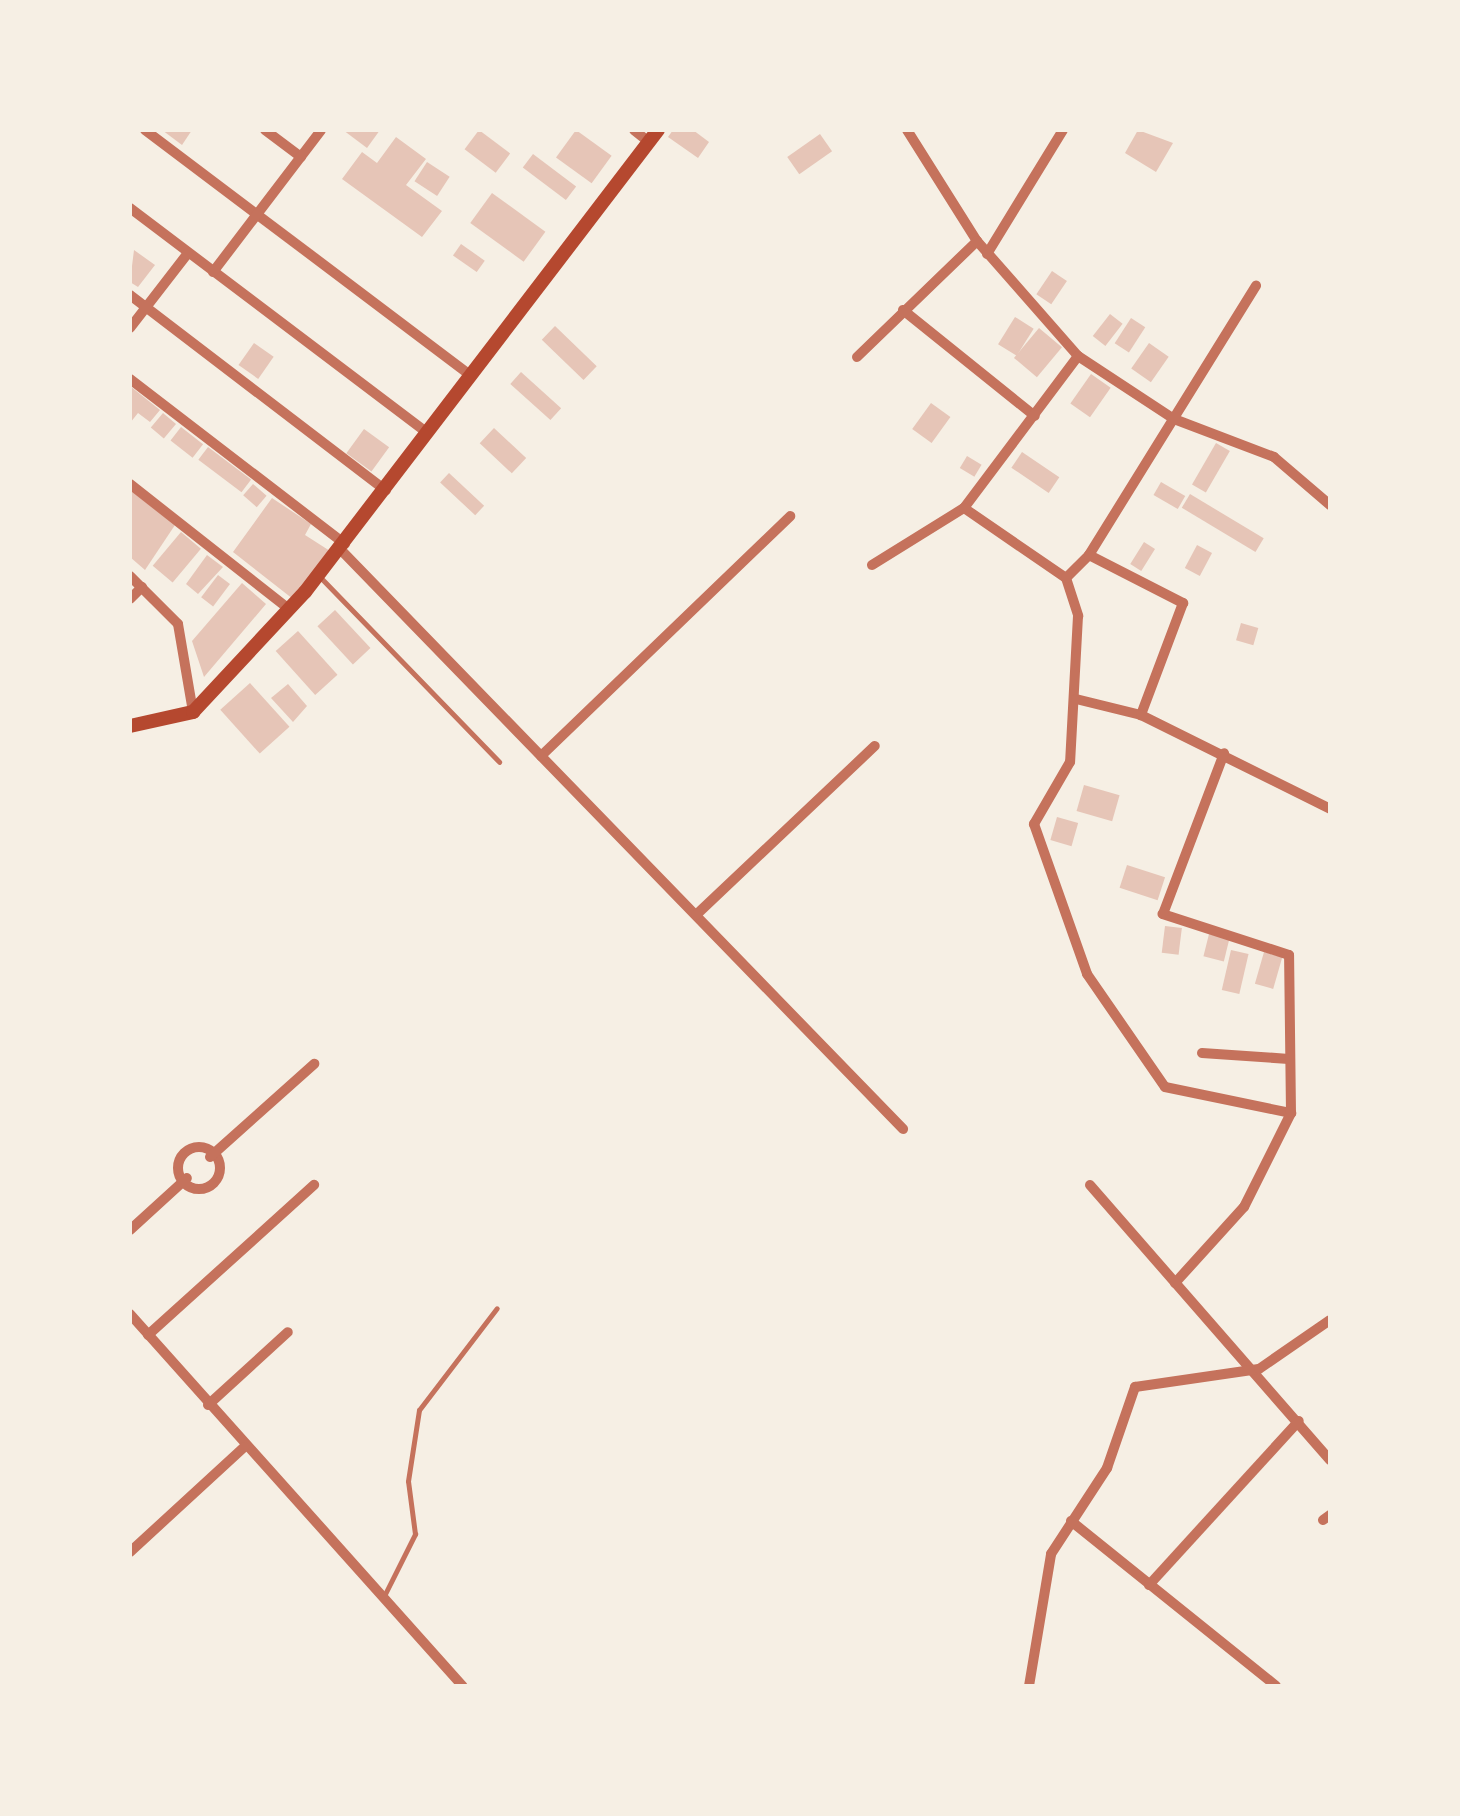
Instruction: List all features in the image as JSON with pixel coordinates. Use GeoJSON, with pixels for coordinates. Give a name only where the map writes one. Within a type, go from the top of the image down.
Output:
{"type":"FeatureCollection","features":[{"type":"Feature","properties":{"kind":"main road"},"geometry":{"type":"LineString","coordinates":[[130,726],[193,712],[319,576],[654,136]]}},
{"type":"Feature","properties":{"kind":"street"},"geometry":{"type":"LineString","coordinates":[[145,130],[472,376]]}},
{"type":"Feature","properties":{"kind":"street"},"geometry":{"type":"LineString","coordinates":[[265,130],[301,157]]}},
{"type":"Feature","properties":{"kind":"street"},"geometry":{"type":"LineString","coordinates":[[213,272],[321,130]]}},
{"type":"Feature","properties":{"kind":"street"},"geometry":{"type":"LineString","coordinates":[[634,130],[654,136]]}},
{"type":"Feature","properties":{"kind":"street"},"geometry":{"type":"LineString","coordinates":[[907,130],[976,241],[1078,356],[1174,419],[1274,457],[1330,505]]}},
{"type":"Feature","properties":{"kind":"street"},"geometry":{"type":"LineString","coordinates":[[987,254],[1063,130]]}},
{"type":"Feature","properties":{"kind":"street"},"geometry":{"type":"LineString","coordinates":[[130,208],[428,432]]}},
{"type":"Feature","properties":{"kind":"street"},"geometry":{"type":"LineString","coordinates":[[857,357],[976,241]]}},
{"type":"Feature","properties":{"kind":"street"},"geometry":{"type":"LineString","coordinates":[[130,328],[188,253]]}},
{"type":"Feature","properties":{"kind":"street"},"geometry":{"type":"LineString","coordinates":[[1066,578],[1089,555],[1256,286]]}},
{"type":"Feature","properties":{"kind":"street"},"geometry":{"type":"LineString","coordinates":[[130,295],[387,491]]}},
{"type":"Feature","properties":{"kind":"street"},"geometry":{"type":"LineString","coordinates":[[903,310],[1036,416]]}},
{"type":"Feature","properties":{"kind":"street"},"geometry":{"type":"LineString","coordinates":[[872,566],[964,508],[1078,356]]}},
{"type":"Feature","properties":{"kind":"street"},"geometry":{"type":"LineString","coordinates":[[130,379],[343,547],[903,1128]]}},
{"type":"Feature","properties":{"kind":"street"},"geometry":{"type":"LineString","coordinates":[[130,484],[289,609]]}},
{"type":"Feature","properties":{"kind":"street"},"geometry":{"type":"LineString","coordinates":[[964,508],[1066,578],[1076,597],[1076,699],[1066,780],[1034,824],[1087,974],[1165,1087],[1290,1113]]}},
{"type":"Feature","properties":{"kind":"street"},"geometry":{"type":"LineString","coordinates":[[542,756],[790,516]]}},
{"type":"Feature","properties":{"kind":"street"},"geometry":{"type":"LineString","coordinates":[[1089,555],[1183,603],[1141,715]]}},
{"type":"Feature","properties":{"kind":"street"},"geometry":{"type":"LineString","coordinates":[[130,576],[183,638],[193,712]]}},
{"type":"Feature","properties":{"kind":"street"},"geometry":{"type":"LineString","coordinates":[[130,598],[142,587]]}},
{"type":"Feature","properties":{"kind":"street"},"geometry":{"type":"LineString","coordinates":[[1076,699],[1141,715],[1330,809]]}},
{"type":"Feature","properties":{"kind":"street"},"geometry":{"type":"LineString","coordinates":[[696,915],[875,746]]}},
{"type":"Feature","properties":{"kind":"street"},"geometry":{"type":"LineString","coordinates":[[1175,1283],[1244,1207],[1290,1113],[1286,950],[1163,914],[1224,753]]}},
{"type":"Feature","properties":{"kind":"street"},"geometry":{"type":"LineString","coordinates":[[1202,1053],[1290,1059]]}},
{"type":"Feature","properties":{"kind":"street"},"geometry":{"type":"LineString","coordinates":[[210,1158],[314,1064]]}},
{"type":"Feature","properties":{"kind":"street"},"geometry":{"type":"LineString","coordinates":[[183,1146],[210,1158],[218,1186],[203,1190],[187,1178],[176,1160],[183,1146]]}},
{"type":"Feature","properties":{"kind":"street"},"geometry":{"type":"LineString","coordinates":[[130,1230],[187,1178]]}},
{"type":"Feature","properties":{"kind":"street"},"geometry":{"type":"LineString","coordinates":[[148,1335],[314,1185]]}},
{"type":"Feature","properties":{"kind":"street"},"geometry":{"type":"LineString","coordinates":[[1090,1185],[1175,1283],[1259,1368],[1330,1460]]}},
{"type":"Feature","properties":{"kind":"street"},"geometry":{"type":"LineString","coordinates":[[130,1314],[306,1517],[463,1686]]}},
{"type":"Feature","properties":{"kind":"street"},"geometry":{"type":"LineString","coordinates":[[1031,1685],[1046,1574],[1071,1521],[1107,1468],[1135,1388],[1259,1368],[1330,1320]]}},
{"type":"Feature","properties":{"kind":"street"},"geometry":{"type":"LineString","coordinates":[[208,1405],[288,1332]]}},
{"type":"Feature","properties":{"kind":"street"},"geometry":{"type":"LineString","coordinates":[[1149,1585],[1299,1421]]}},
{"type":"Feature","properties":{"kind":"street"},"geometry":{"type":"LineString","coordinates":[[130,1552],[244,1447]]}},
{"type":"Feature","properties":{"kind":"street"},"geometry":{"type":"LineString","coordinates":[[1071,1521],[1276,1686]]}},
{"type":"Feature","properties":{"kind":"lane"},"geometry":{"type":"LineString","coordinates":[[319,576],[499,762]]}},
{"type":"Feature","properties":{"kind":"lane"},"geometry":{"type":"LineString","coordinates":[[382,1601],[415,1534],[408,1481],[419,1410],[498,1308]]}},
{"type":"Feature","properties":{"kind":"building"},"geometry":{"type":"Polygon","coordinates":[[[162,130],[192,130],[182,145],[162,130]]]}},
{"type":"Feature","properties":{"kind":"building"},"geometry":{"type":"Polygon","coordinates":[[[343,130],[380,130],[367,148],[343,130]]]}},
{"type":"Feature","properties":{"kind":"building"},"geometry":{"type":"Polygon","coordinates":[[[479,130],[510,153],[496,173],[465,149],[479,130]]]}},
{"type":"Feature","properties":{"kind":"building"},"geometry":{"type":"Polygon","coordinates":[[[576,130],[612,156],[592,183],[556,158],[576,130]]]}},
{"type":"Feature","properties":{"kind":"building"},"geometry":{"type":"Polygon","coordinates":[[[673,130],[693,130],[709,142],[698,158],[668,137],[673,130]]]}},
{"type":"Feature","properties":{"kind":"building"},"geometry":{"type":"Polygon","coordinates":[[[1138,130],[1173,143],[1156,172],[1125,153],[1138,130]]]}},
{"type":"Feature","properties":{"kind":"building"},"geometry":{"type":"Polygon","coordinates":[[[820,134],[832,151],[799,174],[787,157],[820,134]]]}},
{"type":"Feature","properties":{"kind":"building"},"geometry":{"type":"Polygon","coordinates":[[[396,137],[426,159],[406,185],[442,211],[422,237],[342,179],[362,152],[377,163],[396,137]]]}},
{"type":"Feature","properties":{"kind":"building"},"geometry":{"type":"Polygon","coordinates":[[[533,154],[576,186],[566,200],[523,168],[533,154]]]}},
{"type":"Feature","properties":{"kind":"building"},"geometry":{"type":"Polygon","coordinates":[[[427,162],[450,177],[437,196],[414,181],[427,162]]]}},
{"type":"Feature","properties":{"kind":"building"},"geometry":{"type":"Polygon","coordinates":[[[492,193],[545,232],[524,262],[470,223],[492,193]]]}},
{"type":"Feature","properties":{"kind":"building"},"geometry":{"type":"Polygon","coordinates":[[[461,244],[485,261],[477,272],[453,255],[461,244]]]}},
{"type":"Feature","properties":{"kind":"building"},"geometry":{"type":"Polygon","coordinates":[[[134,250],[155,265],[138,287],[130,282],[134,250]]]}},
{"type":"Feature","properties":{"kind":"building"},"geometry":{"type":"Polygon","coordinates":[[[1052,271],[1067,281],[1051,304],[1036,294],[1052,271]]]}},
{"type":"Feature","properties":{"kind":"building"},"geometry":{"type":"Polygon","coordinates":[[[1110,314],[1123,324],[1105,346],[1093,336],[1110,314]]]}},
{"type":"Feature","properties":{"kind":"building"},"geometry":{"type":"Polygon","coordinates":[[[1015,317],[1034,329],[1017,356],[998,344],[1015,317]]]}},
{"type":"Feature","properties":{"kind":"building"},"geometry":{"type":"Polygon","coordinates":[[[1131,318],[1145,327],[1129,352],[1115,343],[1131,318]]]}},
{"type":"Feature","properties":{"kind":"building"},"geometry":{"type":"Polygon","coordinates":[[[555,326],[597,366],[584,380],[542,340],[555,326]]]}},
{"type":"Feature","properties":{"kind":"building"},"geometry":{"type":"Polygon","coordinates":[[[1039,328],[1062,347],[1037,377],[1014,358],[1039,328]]]}},
{"type":"Feature","properties":{"kind":"building"},"geometry":{"type":"Polygon","coordinates":[[[254,343],[274,357],[258,379],[239,365],[254,343]]]}},
{"type":"Feature","properties":{"kind":"building"},"geometry":{"type":"Polygon","coordinates":[[[1149,343],[1169,357],[1151,382],[1131,368],[1149,343]]]}},
{"type":"Feature","properties":{"kind":"building"},"geometry":{"type":"Polygon","coordinates":[[[521,372],[561,408],[550,420],[510,384],[521,372]]]}},
{"type":"Feature","properties":{"kind":"building"},"geometry":{"type":"Polygon","coordinates":[[[1091,374],[1111,388],[1090,417],[1070,403],[1091,374]]]}},
{"type":"Feature","properties":{"kind":"building"},"geometry":{"type":"Polygon","coordinates":[[[130,386],[160,410],[150,422],[138,413],[130,423],[130,386]]]}},
{"type":"Feature","properties":{"kind":"building"},"geometry":{"type":"Polygon","coordinates":[[[931,403],[950,417],[932,443],[912,429],[931,403]]]}},
{"type":"Feature","properties":{"kind":"building"},"geometry":{"type":"Polygon","coordinates":[[[163,413],[176,424],[164,438],[151,428],[163,413]]]}},
{"type":"Feature","properties":{"kind":"building"},"geometry":{"type":"Polygon","coordinates":[[[181,427],[203,444],[193,458],[171,440],[181,427]]]}},
{"type":"Feature","properties":{"kind":"building"},"geometry":{"type":"Polygon","coordinates":[[[494,428],[526,458],[512,473],[480,443],[494,428]]]}},
{"type":"Feature","properties":{"kind":"building"},"geometry":{"type":"Polygon","coordinates":[[[364,429],[389,447],[371,471],[346,453],[364,429]]]}},
{"type":"Feature","properties":{"kind":"building"},"geometry":{"type":"Polygon","coordinates":[[[1216,443],[1230,451],[1206,493],[1192,485],[1216,443]]]}},
{"type":"Feature","properties":{"kind":"building"},"geometry":{"type":"Polygon","coordinates":[[[208,447],[251,479],[241,492],[198,460],[208,447]]]}},
{"type":"Feature","properties":{"kind":"building"},"geometry":{"type":"Polygon","coordinates":[[[1022,452],[1059,477],[1049,493],[1011,468],[1022,452]]]}},
{"type":"Feature","properties":{"kind":"building"},"geometry":{"type":"Polygon","coordinates":[[[967,456],[982,465],[974,477],[960,468],[967,456]]]}},
{"type":"Feature","properties":{"kind":"building"},"geometry":{"type":"Polygon","coordinates":[[[449,473],[484,506],[475,515],[440,483],[449,473]]]}},
{"type":"Feature","properties":{"kind":"building"},"geometry":{"type":"Polygon","coordinates":[[[1161,482],[1185,496],[1178,509],[1154,495],[1161,482]]]}},
{"type":"Feature","properties":{"kind":"building"},"geometry":{"type":"Polygon","coordinates":[[[253,484],[267,496],[257,507],[243,495],[253,484]]]}},
{"type":"Feature","properties":{"kind":"building"},"geometry":{"type":"Polygon","coordinates":[[[130,490],[175,525],[145,570],[130,557],[130,490]]]}},
{"type":"Feature","properties":{"kind":"building"},"geometry":{"type":"Polygon","coordinates":[[[1190,494],[1264,538],[1255,552],[1182,508],[1190,494]]]}},
{"type":"Feature","properties":{"kind":"building"},"geometry":{"type":"Polygon","coordinates":[[[272,498],[311,524],[305,535],[330,551],[293,599],[233,552],[272,498]]]}},
{"type":"Feature","properties":{"kind":"building"},"geometry":{"type":"Polygon","coordinates":[[[181,532],[201,549],[173,582],[153,566],[181,532]]]}},
{"type":"Feature","properties":{"kind":"building"},"geometry":{"type":"Polygon","coordinates":[[[1144,542],[1155,549],[1141,571],[1130,564],[1144,542]]]}},
{"type":"Feature","properties":{"kind":"building"},"geometry":{"type":"Polygon","coordinates":[[[1197,545],[1212,553],[1200,576],[1185,568],[1197,545]]]}},
{"type":"Feature","properties":{"kind":"building"},"geometry":{"type":"Polygon","coordinates":[[[207,555],[223,567],[198,594],[186,584],[207,555]]]}},
{"type":"Feature","properties":{"kind":"building"},"geometry":{"type":"Polygon","coordinates":[[[218,575],[230,584],[213,606],[201,597],[218,575]]]}},
{"type":"Feature","properties":{"kind":"building"},"geometry":{"type":"Polygon","coordinates":[[[242,583],[266,604],[204,677],[192,641],[242,583]]]}},
{"type":"Feature","properties":{"kind":"building"},"geometry":{"type":"Polygon","coordinates":[[[335,610],[370,648],[353,664],[317,626],[335,610]]]}},
{"type":"Feature","properties":{"kind":"building"},"geometry":{"type":"Polygon","coordinates":[[[1241,623],[1258,628],[1253,645],[1236,640],[1241,623]]]}},
{"type":"Feature","properties":{"kind":"building"},"geometry":{"type":"Polygon","coordinates":[[[298,631],[337,675],[315,695],[276,651],[298,631]]]}},
{"type":"Feature","properties":{"kind":"building"},"geometry":{"type":"Polygon","coordinates":[[[250,683],[289,727],[260,754],[220,710],[250,683]]]}},
{"type":"Feature","properties":{"kind":"building"},"geometry":{"type":"Polygon","coordinates":[[[288,684],[307,706],[293,722],[271,698],[288,684]]]}},
{"type":"Feature","properties":{"kind":"building"},"geometry":{"type":"Polygon","coordinates":[[[1084,785],[1120,795],[1112,821],[1077,811],[1084,785]]]}},
{"type":"Feature","properties":{"kind":"building"},"geometry":{"type":"Polygon","coordinates":[[[1057,817],[1078,823],[1072,846],[1050,840],[1057,817]]]}},
{"type":"Feature","properties":{"kind":"building"},"geometry":{"type":"Polygon","coordinates":[[[1127,865],[1165,877],[1158,900],[1120,888],[1127,865]]]}},
{"type":"Feature","properties":{"kind":"building"},"geometry":{"type":"Polygon","coordinates":[[[1165,926],[1182,928],[1179,955],[1162,953],[1165,926]]]}},
{"type":"Feature","properties":{"kind":"building"},"geometry":{"type":"Polygon","coordinates":[[[1209,934],[1229,939],[1224,961],[1203,956],[1209,934]]]}},
{"type":"Feature","properties":{"kind":"building"},"geometry":{"type":"Polygon","coordinates":[[[1231,950],[1249,954],[1239,994],[1222,990],[1231,950]]]}},
{"type":"Feature","properties":{"kind":"building"},"geometry":{"type":"Polygon","coordinates":[[[1264,952],[1282,957],[1273,989],[1255,984],[1264,952]]]}}]}
